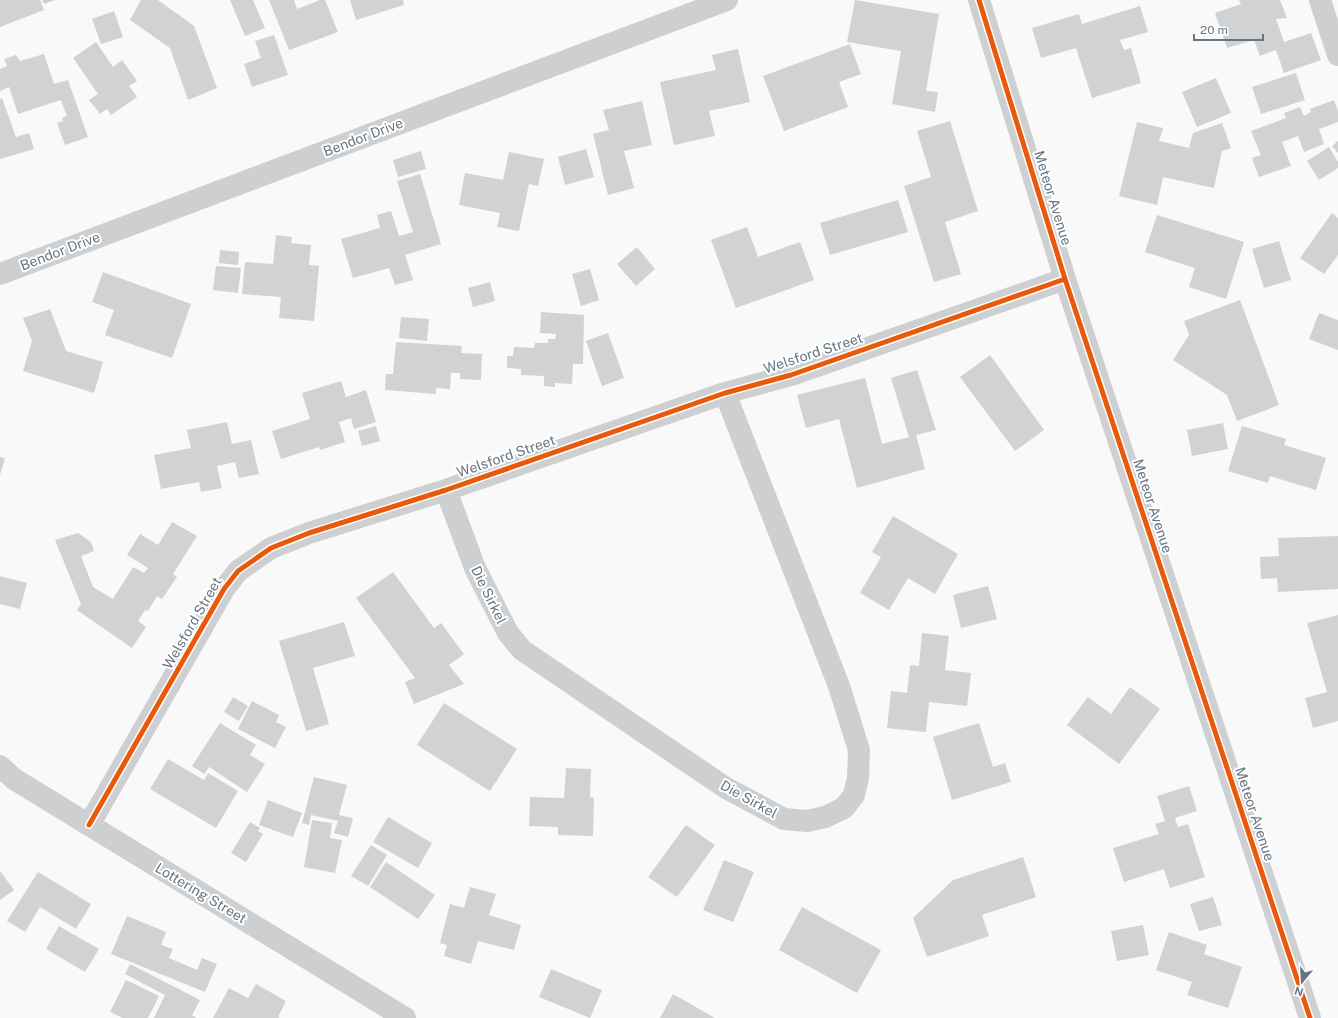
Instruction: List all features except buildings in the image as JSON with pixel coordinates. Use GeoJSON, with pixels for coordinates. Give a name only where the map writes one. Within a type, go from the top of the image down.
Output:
{"type":"FeatureCollection","features":[{"type":"Feature","properties":{"kind":"street","name":"Bendor Drive"},"geometry":{"type":"LineString","coordinates":[[0,274],[727,0]]}},
{"type":"Feature","properties":{"kind":"street","name":"Meteor Avenue"},"geometry":{"type":"LineString","coordinates":[[979,0],[1065,279],[1310,1018]]}},
{"type":"Feature","properties":{"kind":"street"},"geometry":{"type":"LineString","coordinates":[[1320,0],[1338,55]]}},
{"type":"Feature","properties":{"kind":"street","name":"Welsford Street"},"geometry":{"type":"LineString","coordinates":[[89,825],[224,589],[238,570],[271,548],[309,533],[446,490],[725,393],[791,374],[1065,279]]}},
{"type":"Feature","properties":{"kind":"street","name":"Die Sirkel"},"geometry":{"type":"LineString","coordinates":[[446,490],[475,568],[508,633],[522,650],[726,788],[784,819],[806,821],[824,818],[844,808],[854,794],[858,778],[858,750],[839,686],[725,393]]}},
{"type":"Feature","properties":{"kind":"street","name":"Lottering Street"},"geometry":{"type":"LineString","coordinates":[[0,766],[14,779],[405,1018]]}},
{"type":"Feature","properties":{"kind":"cycle path"},"geometry":{"type":"LineString","coordinates":[[979,0],[1065,279],[1310,1018]]}},
{"type":"Feature","properties":{"kind":"cycle path"},"geometry":{"type":"LineString","coordinates":[[89,825],[224,589],[238,571],[271,548],[309,533],[446,490],[725,393],[791,375],[1065,279]]}}]}
